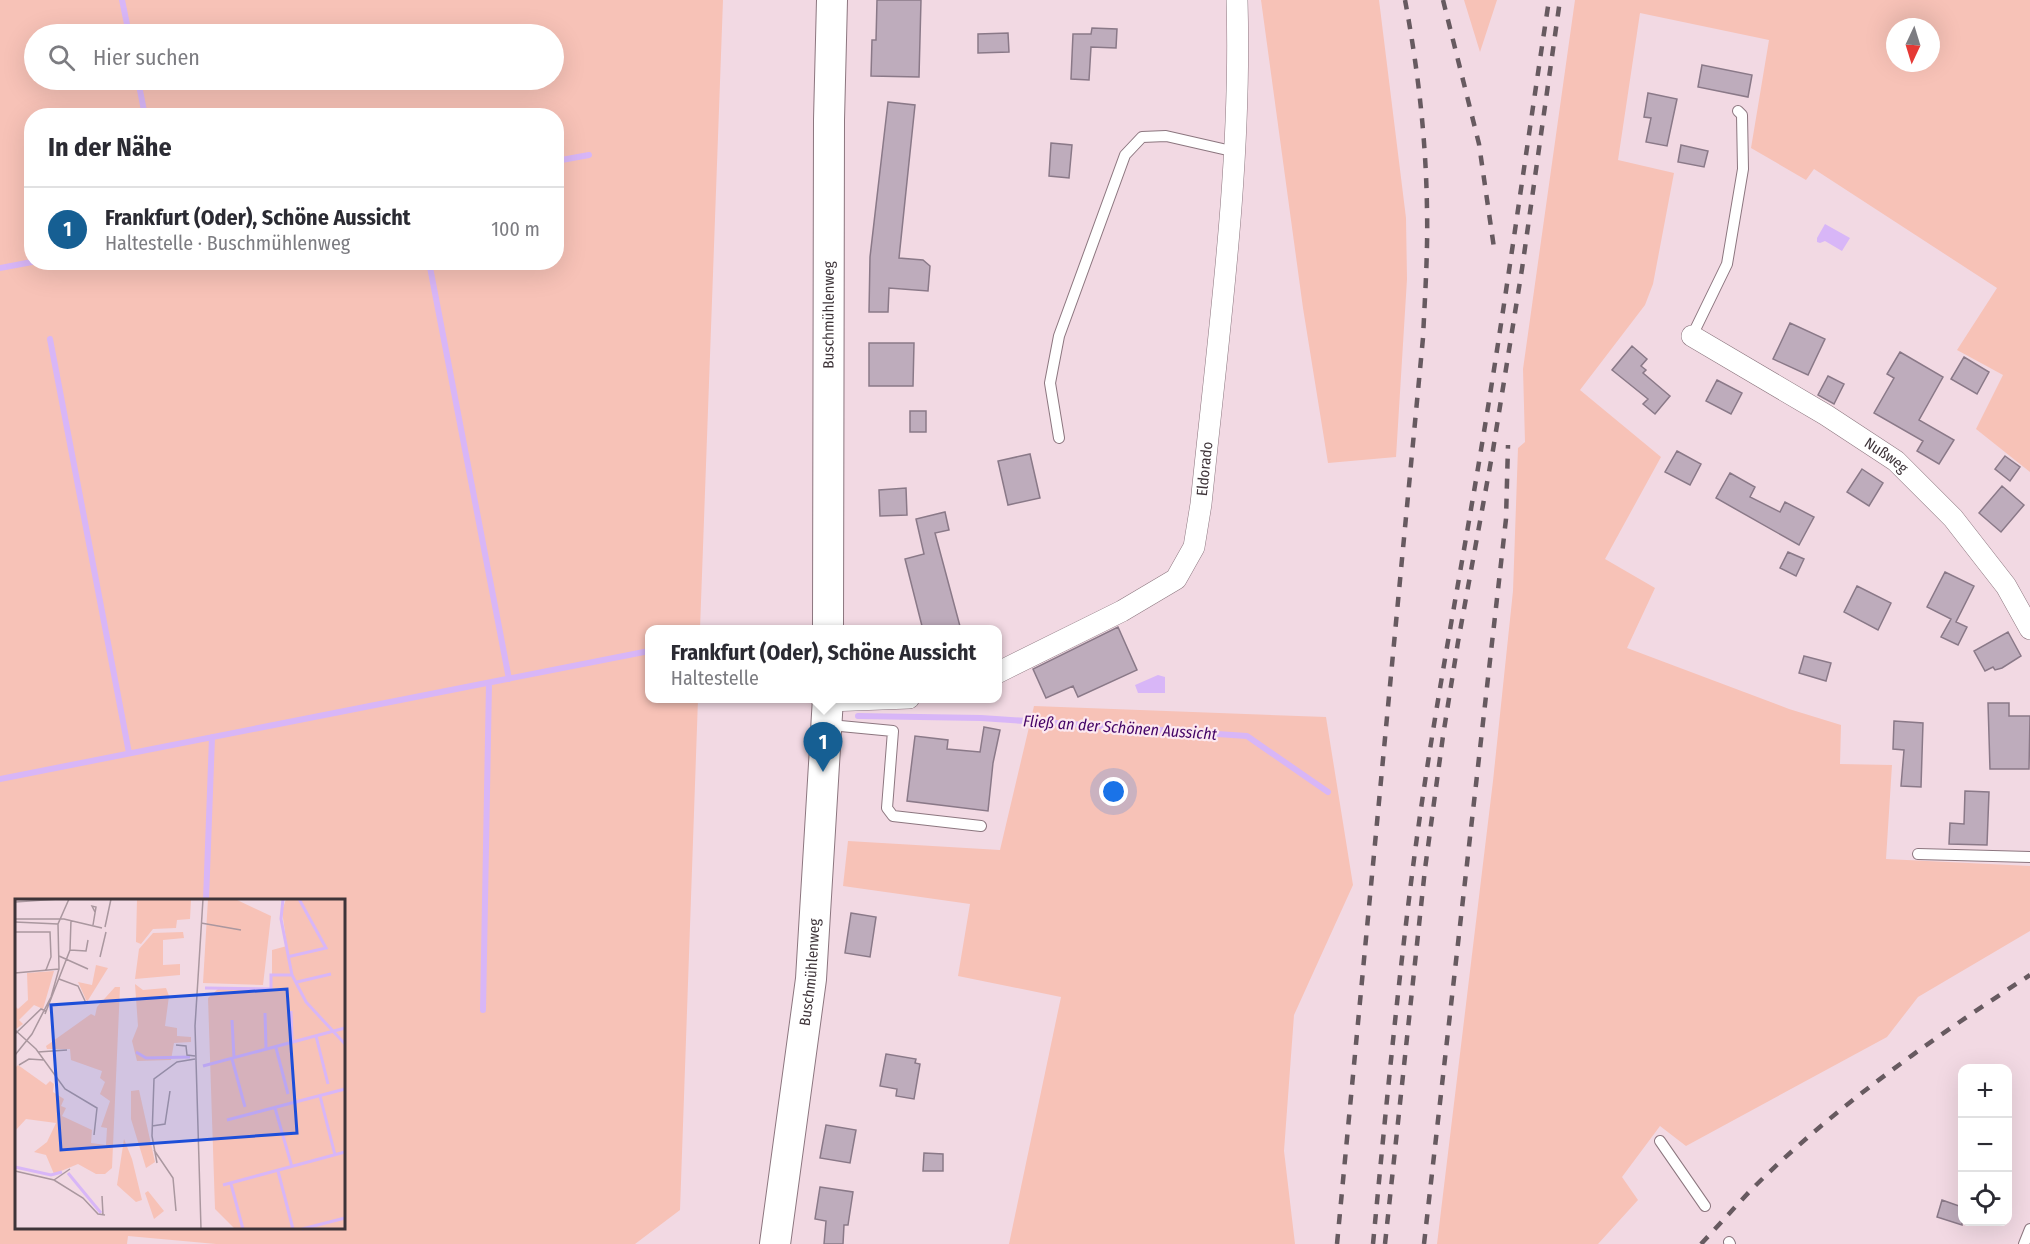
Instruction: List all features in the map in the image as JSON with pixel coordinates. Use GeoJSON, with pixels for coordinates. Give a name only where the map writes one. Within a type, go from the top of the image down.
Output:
{"type":"FeatureCollection","features":[{"type":"Feature","properties":{"kind":"street","name":"Buschmühlenweg"},"geometry":{"type":"LineString","coordinates":[[828,625],[829,144],[832,0]]}},
{"type":"Feature","properties":{"kind":"street","name":"Eldorado"},"geometry":{"type":"LineString","coordinates":[[1002,670],[1122,610],[1176,579],[1194,547],[1201,504],[1236,152],[1239,61],[1237,0]]}},
{"type":"Feature","properties":{"kind":"street","name":"Nußweg"},"geometry":{"type":"LineString","coordinates":[[1692,336],[1826,415],[1896,461],[1953,518],[2006,586],[2030,628]]}},
{"type":"Feature","properties":{"kind":"street"},"geometry":{"type":"LineString","coordinates":[[827,708],[873,703]]}},
{"type":"Feature","properties":{"kind":"street","name":"Buschmühlenweg"},"geometry":{"type":"LineString","coordinates":[[775,1244],[811,979],[827,708]]}},
{"type":"Feature","properties":{"kind":"lane"},"geometry":{"type":"LineString","coordinates":[[1692,336],[1727,264],[1743,169],[1742,115],[1738,111]]}},
{"type":"Feature","properties":{"kind":"lane"},"geometry":{"type":"LineString","coordinates":[[1059,438],[1050,383],[1059,336],[1125,155],[1142,137],[1166,136],[1236,152]]}},
{"type":"Feature","properties":{"kind":"lane"},"geometry":{"type":"LineString","coordinates":[[827,708],[893,731],[887,808],[893,816],[981,826]]}},
{"type":"Feature","properties":{"kind":"lane"},"geometry":{"type":"LineString","coordinates":[[1918,854],[2030,857]]}},
{"type":"Feature","properties":{"kind":"lane"},"geometry":{"type":"LineString","coordinates":[[1660,1141],[1705,1206]]}},
{"type":"Feature","properties":{"kind":"lane"},"geometry":{"type":"LineString","coordinates":[[2024,1244],[2030,1229]]}},
{"type":"Feature","properties":{"kind":"shaded area"},"geometry":{"type":"Polygon","coordinates":[[[0,0],[723,0],[700,625],[645,625],[645,703],[698,703],[680,1210],[635,1244],[216,1244],[128,1236],[127,1244],[0,1244],[0,0]]]}},
{"type":"Feature","properties":{"kind":"shaded area"},"geometry":{"type":"Polygon","coordinates":[[[1261,0],[1379,0],[1406,218],[1407,279],[1396,457],[1328,463],[1303,308],[1261,0]]]}},
{"type":"Feature","properties":{"kind":"shaded area"},"geometry":{"type":"Polygon","coordinates":[[[1464,0],[1497,0],[1480,52],[1464,0]]]}},
{"type":"Feature","properties":{"kind":"shaded area"},"geometry":{"type":"Polygon","coordinates":[[[1575,0],[2030,0],[2030,472],[1976,429],[2003,375],[1957,350],[1997,288],[1814,169],[1806,180],[1751,148],[1769,40],[1640,13],[1618,160],[1674,173],[1653,284],[1645,305],[1580,390],[1661,457],[1605,559],[1655,588],[1627,648],[1789,709],[1841,725],[1840,764],[1892,765],[1886,859],[2030,866],[2030,931],[1918,997],[1887,1037],[1686,1146],[1660,1126],[1622,1177],[1638,1200],[1598,1244],[1437,1244],[1493,781],[1513,591],[1518,448],[1525,442],[1523,369],[1575,0]]]}},
{"type":"Feature","properties":{"kind":"shaded area"},"geometry":{"type":"Polygon","coordinates":[[[1825,224],[1850,238],[1842,251],[1825,241],[1817,242],[1825,224]]]}},
{"type":"Feature","properties":{"kind":"shaded area"},"geometry":{"type":"Polygon","coordinates":[[[1158,675],[1165,677],[1165,693],[1138,693],[1135,685],[1158,675]]]}},
{"type":"Feature","properties":{"kind":"shaded area"},"geometry":{"type":"Polygon","coordinates":[[[1034,706],[1326,717],[1353,885],[1294,1015],[1284,1151],[1295,1244],[1009,1244],[1061,997],[958,976],[970,904],[843,886],[848,841],[1000,850],[1034,706]]]}},
{"type":"Feature","properties":{"kind":"building"},"geometry":{"type":"Polygon","coordinates":[[[877,0],[921,0],[919,77],[871,76],[872,40],[876,40],[877,0]]]}},
{"type":"Feature","properties":{"kind":"building"},"geometry":{"type":"Polygon","coordinates":[[[1092,28],[1117,29],[1116,48],[1091,47],[1089,80],[1071,79],[1073,34],[1091,34],[1092,28]]]}},
{"type":"Feature","properties":{"kind":"building"},"geometry":{"type":"Polygon","coordinates":[[[1008,33],[1009,52],[978,53],[978,34],[1008,33]]]}},
{"type":"Feature","properties":{"kind":"building"},"geometry":{"type":"Polygon","coordinates":[[[1702,65],[1752,75],[1748,97],[1698,87],[1702,65]]]}},
{"type":"Feature","properties":{"kind":"building"},"geometry":{"type":"Polygon","coordinates":[[[1648,93],[1677,99],[1667,146],[1646,142],[1651,118],[1644,117],[1648,93]]]}},
{"type":"Feature","properties":{"kind":"building"},"geometry":{"type":"Polygon","coordinates":[[[888,102],[915,105],[899,258],[923,260],[930,266],[928,291],[889,288],[888,312],[869,312],[870,257],[888,102]]]}},
{"type":"Feature","properties":{"kind":"building"},"geometry":{"type":"Polygon","coordinates":[[[1051,143],[1072,145],[1069,178],[1049,176],[1051,143]]]}},
{"type":"Feature","properties":{"kind":"building"},"geometry":{"type":"Polygon","coordinates":[[[1681,145],[1708,151],[1704,167],[1678,162],[1681,145]]]}},
{"type":"Feature","properties":{"kind":"building"},"geometry":{"type":"Polygon","coordinates":[[[1790,323],[1825,339],[1808,375],[1773,359],[1790,323]]]}},
{"type":"Feature","properties":{"kind":"building"},"geometry":{"type":"Polygon","coordinates":[[[869,343],[914,343],[913,386],[869,386],[869,343]]]}},
{"type":"Feature","properties":{"kind":"building"},"geometry":{"type":"Polygon","coordinates":[[[1632,346],[1647,359],[1641,366],[1646,370],[1643,373],[1670,396],[1655,414],[1643,404],[1648,399],[1612,370],[1632,346]]]}},
{"type":"Feature","properties":{"kind":"building"},"geometry":{"type":"Polygon","coordinates":[[[1900,352],[1943,377],[1919,420],[1954,440],[1939,464],[1917,451],[1923,441],[1874,413],[1894,378],[1887,374],[1900,352]]]}},
{"type":"Feature","properties":{"kind":"building"},"geometry":{"type":"Polygon","coordinates":[[[1964,357],[1989,372],[1977,394],[1951,379],[1964,357]]]}},
{"type":"Feature","properties":{"kind":"building"},"geometry":{"type":"Polygon","coordinates":[[[1828,376],[1844,384],[1834,404],[1818,395],[1828,376]]]}},
{"type":"Feature","properties":{"kind":"building"},"geometry":{"type":"Polygon","coordinates":[[[1717,380],[1742,393],[1731,414],[1706,401],[1717,380]]]}},
{"type":"Feature","properties":{"kind":"building"},"geometry":{"type":"Polygon","coordinates":[[[910,411],[926,411],[926,432],[910,432],[910,411]]]}},
{"type":"Feature","properties":{"kind":"building"},"geometry":{"type":"Polygon","coordinates":[[[1677,451],[1701,464],[1690,485],[1665,472],[1677,451]]]}},
{"type":"Feature","properties":{"kind":"building"},"geometry":{"type":"Polygon","coordinates":[[[1030,454],[1040,498],[1008,505],[998,461],[1030,454]]]}},
{"type":"Feature","properties":{"kind":"building"},"geometry":{"type":"Polygon","coordinates":[[[2005,456],[2020,467],[2010,481],[1995,469],[2005,456]]]}},
{"type":"Feature","properties":{"kind":"building"},"geometry":{"type":"Polygon","coordinates":[[[1862,469],[1883,483],[1869,506],[1847,492],[1862,469]]]}},
{"type":"Feature","properties":{"kind":"building"},"geometry":{"type":"Polygon","coordinates":[[[1730,473],[1755,487],[1750,497],[1780,512],[1785,502],[1814,517],[1799,545],[1716,498],[1730,473]]]}},
{"type":"Feature","properties":{"kind":"building"},"geometry":{"type":"Polygon","coordinates":[[[2002,486],[2024,505],[2001,532],[1979,513],[2002,486]]]}},
{"type":"Feature","properties":{"kind":"building"},"geometry":{"type":"Polygon","coordinates":[[[906,488],[907,515],[880,516],[879,490],[906,488]]]}},
{"type":"Feature","properties":{"kind":"building"},"geometry":{"type":"Polygon","coordinates":[[[945,512],[949,530],[935,533],[960,625],[922,625],[905,559],[924,554],[916,519],[945,512]]]}},
{"type":"Feature","properties":{"kind":"building"},"geometry":{"type":"Polygon","coordinates":[[[1788,552],[1804,559],[1796,576],[1780,568],[1788,552]]]}},
{"type":"Feature","properties":{"kind":"building"},"geometry":{"type":"Polygon","coordinates":[[[1945,572],[1974,586],[1956,622],[1967,627],[1958,645],[1941,637],[1951,619],[1927,607],[1945,572]]]}},
{"type":"Feature","properties":{"kind":"building"},"geometry":{"type":"Polygon","coordinates":[[[1857,586],[1891,603],[1878,630],[1844,612],[1857,586]]]}},
{"type":"Feature","properties":{"kind":"building"},"geometry":{"type":"Polygon","coordinates":[[[1118,627],[1137,670],[1078,697],[1073,686],[1046,698],[1033,669],[1118,627]]]}},
{"type":"Feature","properties":{"kind":"building"},"geometry":{"type":"Polygon","coordinates":[[[2008,632],[2021,656],[2002,668],[1995,670],[1993,667],[1985,671],[1974,651],[2008,632]]]}},
{"type":"Feature","properties":{"kind":"building"},"geometry":{"type":"Polygon","coordinates":[[[1804,656],[1831,663],[1826,681],[1799,673],[1804,656]]]}},
{"type":"Feature","properties":{"kind":"building"},"geometry":{"type":"Polygon","coordinates":[[[1988,703],[2009,703],[2009,716],[2030,716],[2029,769],[1990,769],[1988,703]]]}},
{"type":"Feature","properties":{"kind":"building"},"geometry":{"type":"Polygon","coordinates":[[[1894,721],[1923,723],[1921,787],[1901,786],[1904,750],[1893,749],[1894,721]]]}},
{"type":"Feature","properties":{"kind":"building"},"geometry":{"type":"Polygon","coordinates":[[[984,727],[1000,730],[993,763],[988,811],[907,801],[915,736],[948,740],[947,749],[980,752],[984,727]]]}},
{"type":"Feature","properties":{"kind":"building"},"geometry":{"type":"Polygon","coordinates":[[[1965,791],[1989,792],[1987,845],[1949,844],[1950,823],[1964,824],[1965,791]]]}},
{"type":"Feature","properties":{"kind":"building"},"geometry":{"type":"Polygon","coordinates":[[[851,913],[876,917],[870,957],[845,953],[851,913]]]}},
{"type":"Feature","properties":{"kind":"building"},"geometry":{"type":"Polygon","coordinates":[[[886,1054],[916,1059],[915,1063],[920,1064],[914,1099],[896,1096],[897,1089],[880,1086],[886,1054]]]}},
{"type":"Feature","properties":{"kind":"building"},"geometry":{"type":"Polygon","coordinates":[[[826,1125],[856,1130],[850,1163],[820,1158],[826,1125]]]}},
{"type":"Feature","properties":{"kind":"building"},"geometry":{"type":"Polygon","coordinates":[[[924,1153],[943,1154],[943,1171],[923,1171],[924,1153]]]}},
{"type":"Feature","properties":{"kind":"building"},"geometry":{"type":"Polygon","coordinates":[[[820,1187],[853,1192],[848,1225],[844,1225],[843,1244],[824,1244],[826,1221],[815,1219],[820,1187]]]}},
{"type":"Feature","properties":{"kind":"building"},"geometry":{"type":"Polygon","coordinates":[[[1942,1200],[1958,1206],[1958,1224],[1937,1217],[1942,1200]]]}},
{"type":"Feature","properties":{"kind":"waterway"},"geometry":{"type":"LineString","coordinates":[[122,0],[127,24]]}},
{"type":"Feature","properties":{"kind":"waterway"},"geometry":{"type":"LineString","coordinates":[[140,90],[143,108]]}},
{"type":"Feature","properties":{"kind":"waterway"},"geometry":{"type":"LineString","coordinates":[[564,160],[589,155]]}},
{"type":"Feature","properties":{"kind":"waterway"},"geometry":{"type":"LineString","coordinates":[[0,268],[24,264]]}},
{"type":"Feature","properties":{"kind":"waterway"},"geometry":{"type":"LineString","coordinates":[[431,270],[509,679]]}},
{"type":"Feature","properties":{"kind":"waterway"},"geometry":{"type":"LineString","coordinates":[[50,339],[129,753]]}},
{"type":"Feature","properties":{"kind":"waterway"},"geometry":{"type":"LineString","coordinates":[[0,779],[645,652]]}},
{"type":"Feature","properties":{"kind":"waterway"},"geometry":{"type":"LineString","coordinates":[[483,1010],[489,683]]}},
{"type":"Feature","properties":{"kind":"waterway","name":"Fließ an der Schönen Aussicht"},"geometry":{"type":"LineString","coordinates":[[858,716],[981,718],[1247,736],[1328,792]]}},
{"type":"Feature","properties":{"kind":"waterway"},"geometry":{"type":"LineString","coordinates":[[206,899],[212,737]]}},
{"type":"Feature","properties":{"kind":"railway"},"geometry":{"type":"LineString","coordinates":[[1337,1244],[1423,338],[1427,241],[1425,157],[1414,52],[1405,0]]}},
{"type":"Feature","properties":{"kind":"railway"},"geometry":{"type":"LineString","coordinates":[[1443,0],[1479,144],[1494,248]]}},
{"type":"Feature","properties":{"kind":"railway"},"geometry":{"type":"LineString","coordinates":[[1373,1244],[1396,1008],[1420,815],[1490,394],[1549,0]]}},
{"type":"Feature","properties":{"kind":"railway"},"geometry":{"type":"LineString","coordinates":[[1385,1244],[1425,869],[1443,736],[1522,269],[1560,0]]}},
{"type":"Feature","properties":{"kind":"railway"},"geometry":{"type":"LineString","coordinates":[[1424,1244],[1506,519],[1508,445]]}},
{"type":"Feature","properties":{"kind":"railway"},"geometry":{"type":"LineString","coordinates":[[1701,1244],[1751,1190],[1850,1102],[1921,1049],[2030,975]]}},
{"type":"Feature","properties":{"kind":"place","name":"Frankfurt (Oder), Schöne Aussicht"},"geometry":{"type":"Point","coordinates":[823,772]}}]}
